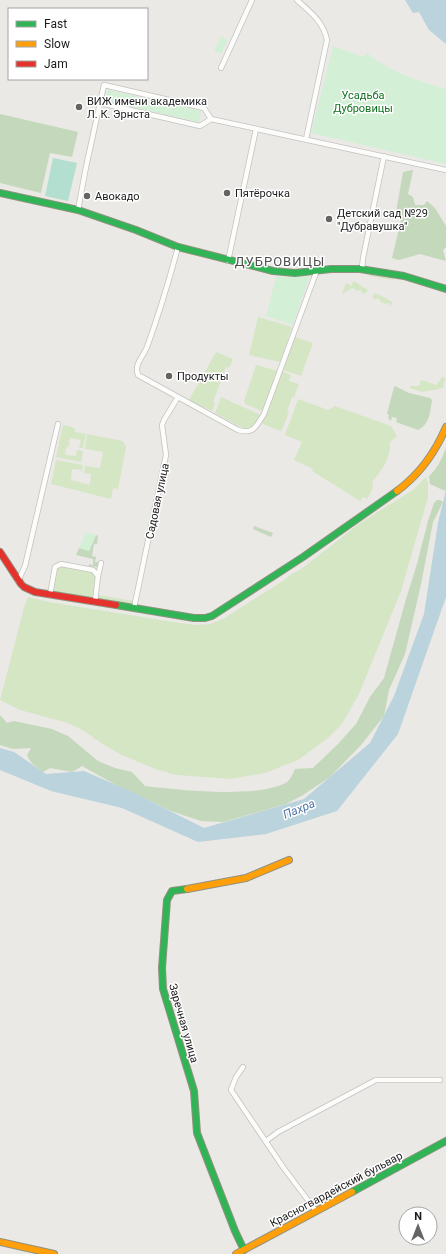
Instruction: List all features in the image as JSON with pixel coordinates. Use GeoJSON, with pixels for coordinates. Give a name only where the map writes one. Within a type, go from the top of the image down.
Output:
{"type":"FeatureCollection","features":[{"type":"Feature","properties":{"kind":"street"},"geometry":{"type":"LineString","coordinates":[[221,68],[252,0]]}},
{"type":"Feature","properties":{"kind":"street"},"geometry":{"type":"LineString","coordinates":[[297,0],[321,23],[327,40],[306,139]]}},
{"type":"Feature","properties":{"kind":"street"},"geometry":{"type":"LineString","coordinates":[[78,210],[104,85],[204,108],[211,119],[446,170]]}},
{"type":"Feature","properties":{"kind":"street"},"geometry":{"type":"LineString","coordinates":[[100,103],[200,126],[211,119]]}},
{"type":"Feature","properties":{"kind":"street"},"geometry":{"type":"LineString","coordinates":[[228,261],[256,129]]}},
{"type":"Feature","properties":{"kind":"street"},"geometry":{"type":"LineString","coordinates":[[362,269],[362,262],[384,156]]}},
{"type":"Feature","properties":{"kind":"street"},"geometry":{"type":"LineString","coordinates":[[0,192],[78,210],[136,230],[178,247],[228,261],[281,273],[297,273],[330,268],[362,269],[386,272],[446,289]]}},
{"type":"Feature","properties":{"kind":"street"},"geometry":{"type":"LineString","coordinates":[[178,247],[162,303],[146,350],[136,370],[138,375],[143,379],[238,430],[245,432],[254,429],[264,414],[317,270]]}},
{"type":"Feature","properties":{"kind":"street","name":"Садовая улица"},"geometry":{"type":"LineString","coordinates":[[134,608],[166,455],[162,425],[178,397]]}},
{"type":"Feature","properties":{"kind":"street"},"geometry":{"type":"LineString","coordinates":[[18,581],[26,566],[58,424]]}},
{"type":"Feature","properties":{"kind":"street"},"geometry":{"type":"LineString","coordinates":[[0,552],[18,581],[29,590],[50,595],[200,618],[212,616],[303,557],[408,483],[430,460],[446,427]]}},
{"type":"Feature","properties":{"kind":"street"},"geometry":{"type":"LineString","coordinates":[[95,602],[101,563]]}},
{"type":"Feature","properties":{"kind":"street"},"geometry":{"type":"LineString","coordinates":[[50,595],[55,567],[61,564],[93,570],[98,576]]}},
{"type":"Feature","properties":{"kind":"street","name":"Заречная улица"},"geometry":{"type":"LineString","coordinates":[[244,1250],[235,1232],[197,1133],[194,1092],[163,989],[162,968],[167,900],[172,891],[246,878],[262,870],[289,860]]}},
{"type":"Feature","properties":{"kind":"street"},"geometry":{"type":"LineString","coordinates":[[243,1067],[236,1077],[231,1090],[283,1167],[316,1211]]}},
{"type":"Feature","properties":{"kind":"street"},"geometry":{"type":"LineString","coordinates":[[266,1141],[278,1132],[376,1080],[440,1080]]}},
{"type":"Feature","properties":{"kind":"street","name":"Красногвардейский бульвар"},"geometry":{"type":"LineString","coordinates":[[236,1254],[446,1141]]}},
{"type":"Feature","properties":{"kind":"street"},"geometry":{"type":"LineString","coordinates":[[0,1242],[54,1254]]}},
{"type":"Feature","properties":{"kind":"green space"},"geometry":{"type":"Polygon","coordinates":[[[221,36],[228,40],[221,54],[214,51],[221,36]]]}},
{"type":"Feature","properties":{"kind":"green space","name":"Усадьба Дубровицы"},"geometry":{"type":"Polygon","coordinates":[[[333,46],[364,57],[367,53],[385,66],[395,71],[446,89],[446,164],[311,133],[333,46]]]}},
{"type":"Feature","properties":{"kind":"green space"},"geometry":{"type":"Polygon","coordinates":[[[108,90],[201,111],[199,122],[105,101],[108,90]]]}},
{"type":"Feature","properties":{"kind":"green space"},"geometry":{"type":"Polygon","coordinates":[[[0,114],[78,132],[72,157],[50,153],[41,193],[0,183],[0,114]]]}},
{"type":"Feature","properties":{"kind":"green space"},"geometry":{"type":"Polygon","coordinates":[[[53,158],[77,163],[68,201],[45,196],[53,158]]]}},
{"type":"Feature","properties":{"kind":"green space"},"geometry":{"type":"Polygon","coordinates":[[[413,170],[408,194],[413,197],[415,205],[424,205],[427,201],[435,208],[446,226],[446,247],[443,250],[446,261],[420,254],[399,260],[392,258],[401,220],[396,212],[403,172],[413,170]]]}},
{"type":"Feature","properties":{"kind":"green space"},"geometry":{"type":"Polygon","coordinates":[[[371,273],[394,277],[393,280],[369,276],[371,273]]]}},
{"type":"Feature","properties":{"kind":"green space"},"geometry":{"type":"Polygon","coordinates":[[[310,275],[293,325],[266,316],[276,277],[310,275]]]}},
{"type":"Feature","properties":{"kind":"green space"},"geometry":{"type":"Polygon","coordinates":[[[354,281],[368,290],[365,294],[362,293],[361,290],[358,291],[352,288],[342,294],[346,283],[351,286],[354,281]]]}},
{"type":"Feature","properties":{"kind":"green space"},"geometry":{"type":"Polygon","coordinates":[[[375,293],[392,302],[391,306],[388,303],[385,304],[380,301],[379,298],[372,298],[375,293]]]}},
{"type":"Feature","properties":{"kind":"green space"},"geometry":{"type":"Polygon","coordinates":[[[258,317],[292,327],[280,362],[249,355],[258,317]]]}},
{"type":"Feature","properties":{"kind":"green space"},"geometry":{"type":"Polygon","coordinates":[[[295,337],[313,343],[301,376],[283,370],[295,337]]]}},
{"type":"Feature","properties":{"kind":"green space"},"geometry":{"type":"Polygon","coordinates":[[[216,352],[233,359],[229,368],[226,367],[213,402],[215,403],[212,411],[189,400],[216,352]]]}},
{"type":"Feature","properties":{"kind":"green space"},"geometry":{"type":"Polygon","coordinates":[[[256,365],[278,371],[264,410],[261,411],[245,404],[244,401],[256,365]]]}},
{"type":"Feature","properties":{"kind":"green space"},"geometry":{"type":"Polygon","coordinates":[[[281,371],[291,375],[289,381],[299,384],[294,397],[292,397],[287,411],[289,412],[282,430],[280,431],[263,424],[262,422],[281,371]]]}},
{"type":"Feature","properties":{"kind":"green space"},"geometry":{"type":"Polygon","coordinates":[[[442,377],[445,378],[443,388],[422,392],[410,388],[410,386],[419,386],[421,380],[437,385],[442,377]]]}},
{"type":"Feature","properties":{"kind":"green space"},"geometry":{"type":"Polygon","coordinates":[[[395,386],[409,393],[430,398],[432,400],[427,421],[418,430],[396,422],[397,418],[392,417],[391,421],[388,418],[389,415],[387,414],[395,386]]]}},
{"type":"Feature","properties":{"kind":"green space"},"geometry":{"type":"Polygon","coordinates":[[[221,397],[261,415],[252,428],[246,430],[215,413],[221,397]]]}},
{"type":"Feature","properties":{"kind":"green space"},"geometry":{"type":"Polygon","coordinates":[[[298,399],[328,410],[335,406],[391,426],[397,436],[390,442],[387,459],[372,482],[373,488],[367,499],[363,497],[360,501],[312,471],[313,469],[294,460],[302,442],[285,435],[298,399]]]}},
{"type":"Feature","properties":{"kind":"green space"},"geometry":{"type":"Polygon","coordinates":[[[63,425],[75,428],[75,432],[86,434],[83,448],[79,448],[81,440],[70,438],[69,446],[66,448],[65,453],[66,455],[76,456],[77,450],[83,451],[81,462],[56,457],[63,425]]]}},
{"type":"Feature","properties":{"kind":"green space"},"geometry":{"type":"Polygon","coordinates":[[[87,434],[123,441],[126,447],[118,489],[113,488],[111,499],[51,484],[56,460],[83,465],[82,472],[81,470],[72,469],[71,480],[90,485],[91,474],[84,473],[85,466],[100,468],[103,452],[85,449],[87,434]]]}},
{"type":"Feature","properties":{"kind":"green space"},"geometry":{"type":"Polygon","coordinates":[[[446,448],[445,491],[430,484],[429,476],[439,464],[446,448]]]}},
{"type":"Feature","properties":{"kind":"green space"},"geometry":{"type":"Polygon","coordinates":[[[426,477],[428,484],[428,497],[401,591],[359,694],[342,724],[328,738],[298,760],[265,773],[230,779],[177,775],[158,770],[122,755],[84,731],[68,723],[20,710],[0,700],[28,597],[49,602],[173,622],[195,625],[210,624],[223,619],[293,573],[300,570],[360,523],[413,490],[426,477]]]}},
{"type":"Feature","properties":{"kind":"green space"},"geometry":{"type":"Polygon","coordinates":[[[437,500],[443,502],[433,522],[405,654],[389,690],[384,716],[361,745],[330,777],[303,795],[286,804],[223,822],[201,821],[171,811],[116,785],[82,766],[72,772],[50,768],[43,772],[28,758],[27,755],[31,748],[13,749],[0,745],[0,715],[7,723],[14,721],[52,729],[68,736],[98,761],[115,768],[132,772],[145,786],[197,791],[238,792],[274,787],[287,782],[291,778],[295,769],[313,768],[356,724],[370,697],[384,678],[428,521],[434,503],[437,500]]]}},
{"type":"Feature","properties":{"kind":"green space"},"geometry":{"type":"Polygon","coordinates":[[[254,526],[273,533],[271,537],[253,529],[254,526]]]}},
{"type":"Feature","properties":{"kind":"green space"},"geometry":{"type":"Polygon","coordinates":[[[86,532],[96,535],[89,551],[79,548],[86,532]]]}},
{"type":"Feature","properties":{"kind":"green space"},"geometry":{"type":"Polygon","coordinates":[[[96,535],[98,536],[97,544],[94,544],[92,556],[96,557],[95,562],[99,562],[98,567],[89,566],[89,564],[93,565],[93,559],[76,555],[79,548],[89,551],[96,535]]]}},
{"type":"Feature","properties":{"kind":"green space"},"geometry":{"type":"Polygon","coordinates":[[[57,566],[96,572],[93,595],[88,598],[57,593],[54,591],[57,566]]]}},
{"type":"Feature","properties":{"kind":"green space"},"geometry":{"type":"Polygon","coordinates":[[[98,595],[134,601],[131,605],[101,600],[98,595]]]}},
{"type":"Feature","properties":{"kind":"water"},"geometry":{"type":"Polygon","coordinates":[[[405,0],[446,0],[446,44],[429,30],[419,12],[413,13],[405,0]]]}},
{"type":"Feature","properties":{"kind":"water","name":"Пахра"},"geometry":{"type":"Polygon","coordinates":[[[446,490],[446,597],[398,734],[337,811],[266,834],[198,842],[122,808],[51,791],[0,770],[0,748],[14,752],[46,774],[84,771],[130,791],[204,828],[304,799],[370,743],[394,696],[424,614],[438,523],[446,490]]]}},
{"type":"Feature","properties":{"kind":"traffic: fast"},"geometry":{"type":"LineString","coordinates":[[0,193],[78,210],[136,230],[178,247],[273,271],[295,273],[331,269],[360,269],[404,276],[446,289]]}},
{"type":"Feature","properties":{"kind":"traffic: fast"},"geometry":{"type":"LineString","coordinates":[[116,605],[194,618],[205,618],[212,616],[303,557],[397,491]]}},
{"type":"Feature","properties":{"kind":"traffic: fast"},"geometry":{"type":"LineString","coordinates":[[187,889],[172,891],[167,900],[162,968],[163,989],[194,1091],[197,1133],[235,1231],[244,1250]]}},
{"type":"Feature","properties":{"kind":"traffic: fast"},"geometry":{"type":"LineString","coordinates":[[352,1192],[446,1141]]}},
{"type":"Feature","properties":{"kind":"traffic: slow"},"geometry":{"type":"LineString","coordinates":[[397,491],[420,470],[437,446],[446,427]]}},
{"type":"Feature","properties":{"kind":"traffic: slow"},"geometry":{"type":"LineString","coordinates":[[187,889],[246,878],[289,860]]}},
{"type":"Feature","properties":{"kind":"traffic: slow"},"geometry":{"type":"LineString","coordinates":[[236,1254],[352,1192]]}},
{"type":"Feature","properties":{"kind":"traffic: slow"},"geometry":{"type":"LineString","coordinates":[[0,1242],[54,1254]]}},
{"type":"Feature","properties":{"kind":"traffic: jam"},"geometry":{"type":"LineString","coordinates":[[0,552],[24,587],[35,592],[116,605]]}},
{"type":"Feature","properties":{"kind":"place","name":"ВИЖ имени академика Л. К. Эрнста"},"geometry":{"type":"Point","coordinates":[79,107]}},
{"type":"Feature","properties":{"kind":"place","name":"Пятёрочка"},"geometry":{"type":"Point","coordinates":[227,193]}},
{"type":"Feature","properties":{"kind":"place","name":"Авокадо"},"geometry":{"type":"Point","coordinates":[87,196]}},
{"type":"Feature","properties":{"kind":"place","name":"Детский сад №29 \"Дубравушка\""},"geometry":{"type":"Point","coordinates":[329,219]}},
{"type":"Feature","properties":{"kind":"place","name":"Продукты"},"geometry":{"type":"Point","coordinates":[169,376]}},
{"type":"Feature","properties":{"kind":"district","name":"ДУБРОВИЦЫ"},"geometry":{"type":"Point","coordinates":[280,261]}}]}
